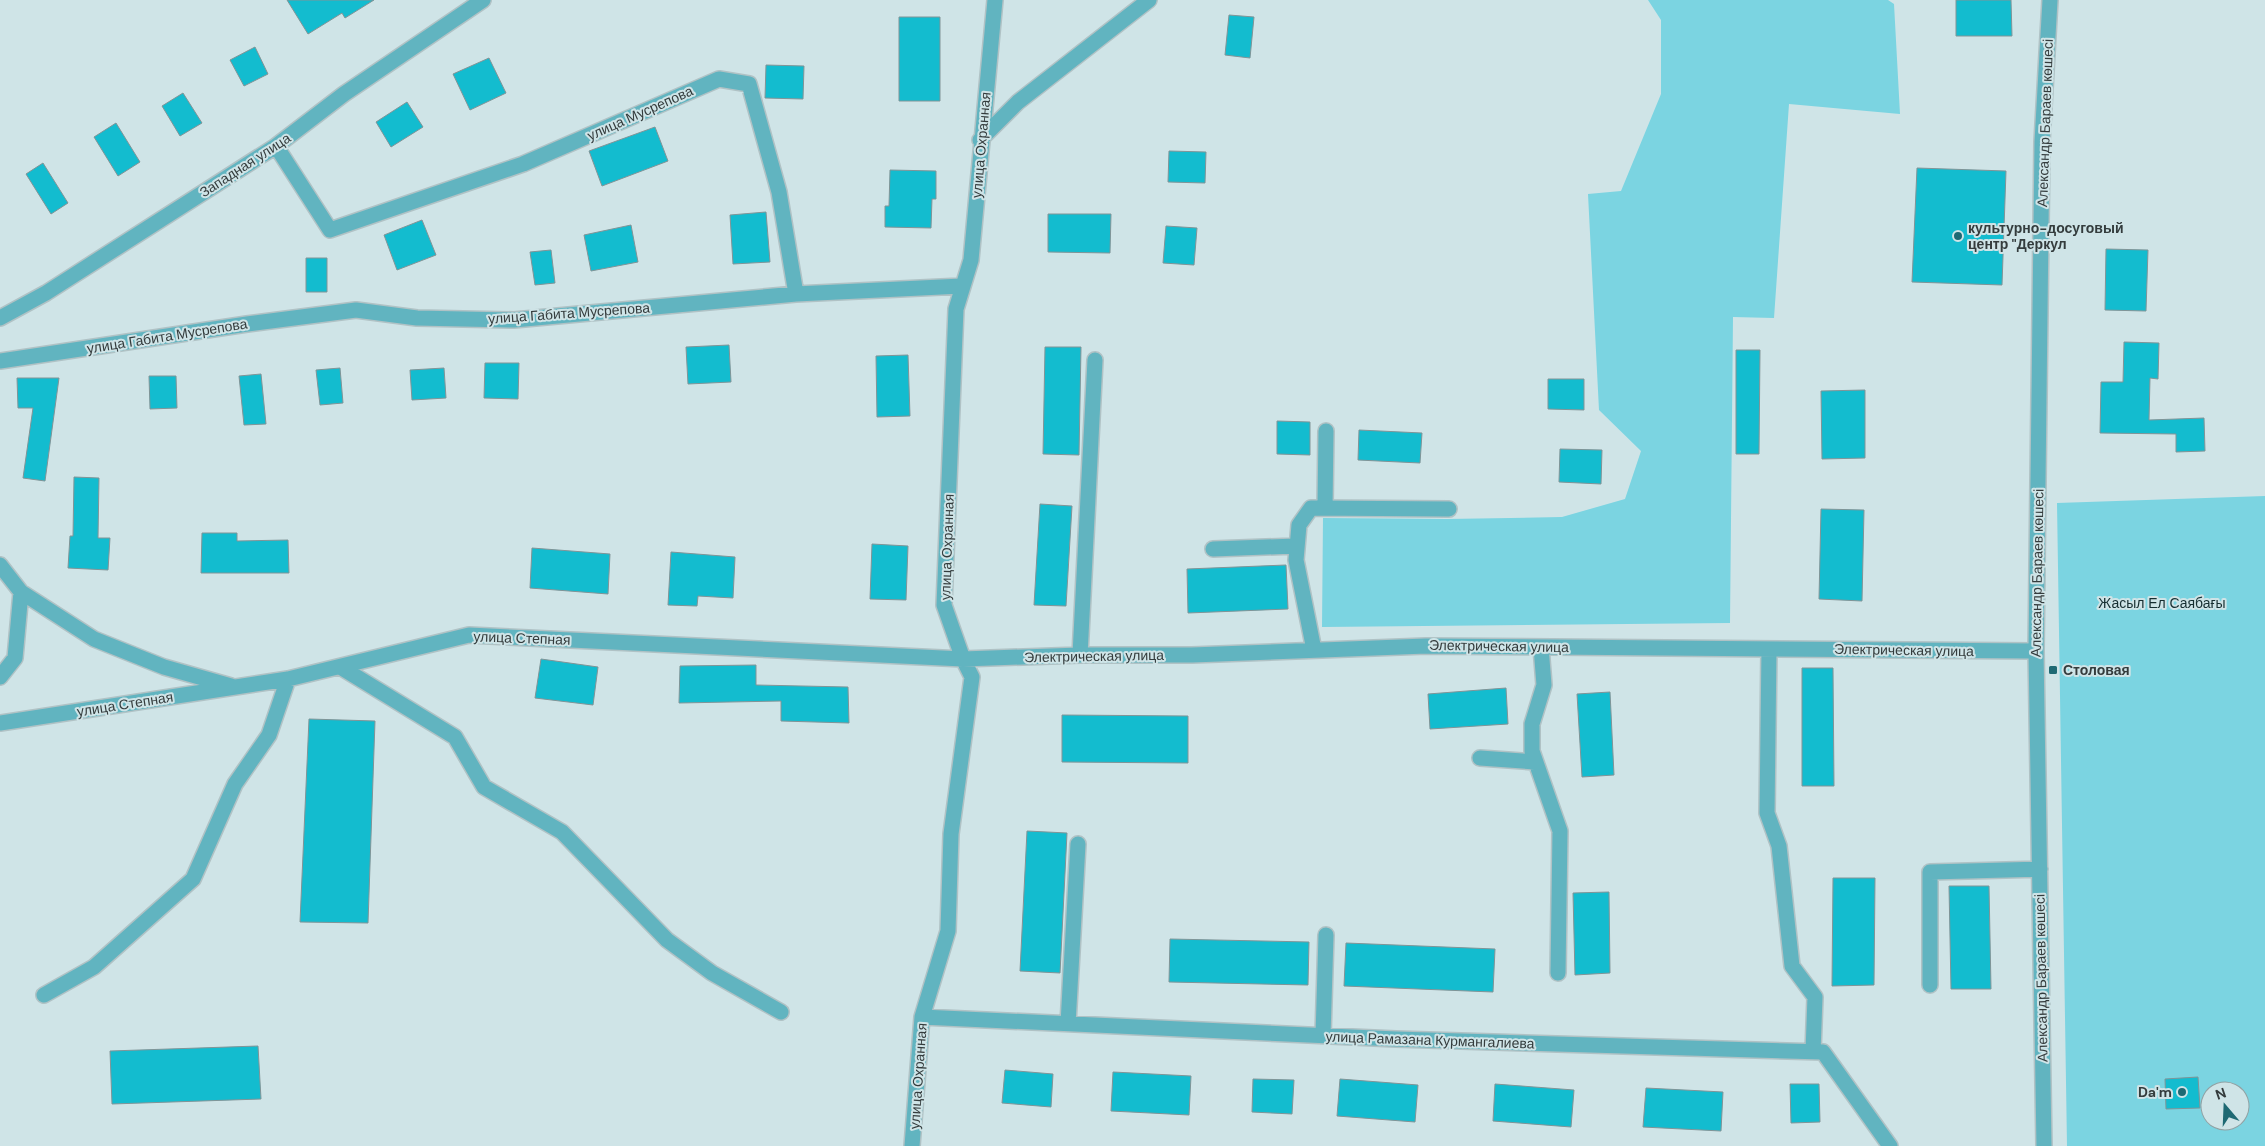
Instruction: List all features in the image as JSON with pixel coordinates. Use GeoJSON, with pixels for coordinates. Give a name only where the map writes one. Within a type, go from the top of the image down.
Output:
{"type":"FeatureCollection","features":[{"type":"Feature","properties":{"kind":"street","name":"Западная улица"},"geometry":{"type":"LineString","coordinates":[[0,318],[46,293],[276,146],[344,94],[483,0]]}},
{"type":"Feature","properties":{"kind":"street","name":"улица Охранная"},"geometry":{"type":"LineString","coordinates":[[912,1146],[922,1017],[948,931],[951,834],[972,677],[963,659],[944,605],[956,310],[971,260],[980,140],[994,0]]}},
{"type":"Feature","properties":{"kind":"street"},"geometry":{"type":"LineString","coordinates":[[980,140],[1018,102],[1149,0]]}},
{"type":"Feature","properties":{"kind":"street","name":"Александр Бараев көшесі"},"geometry":{"type":"LineString","coordinates":[[2044,1146],[2036,651],[2042,142],[2050,0]]}},
{"type":"Feature","properties":{"kind":"street","name":"улица Мусрепова"},"geometry":{"type":"LineString","coordinates":[[276,146],[330,230],[523,164],[719,79],[749,84],[779,192],[796,294]]}},
{"type":"Feature","properties":{"kind":"street","name":"улица Габита Мусрепова"},"geometry":{"type":"LineString","coordinates":[[0,361],[356,310],[417,318],[514,320],[796,294],[962,286]]}},
{"type":"Feature","properties":{"kind":"street"},"geometry":{"type":"LineString","coordinates":[[1080,655],[1095,360]]}},
{"type":"Feature","properties":{"kind":"street"},"geometry":{"type":"LineString","coordinates":[[1325,507],[1326,431]]}},
{"type":"Feature","properties":{"kind":"street"},"geometry":{"type":"LineString","coordinates":[[1314,650],[1303,601],[1296,546],[1299,525],[1311,508],[1449,508]]}},
{"type":"Feature","properties":{"kind":"street"},"geometry":{"type":"LineString","coordinates":[[1213,549],[1296,546]]}},
{"type":"Feature","properties":{"kind":"street"},"geometry":{"type":"LineString","coordinates":[[0,565],[21,592],[94,639],[164,667],[237,687]]}},
{"type":"Feature","properties":{"kind":"street"},"geometry":{"type":"LineString","coordinates":[[0,676],[15,658],[21,592]]}},
{"type":"Feature","properties":{"kind":"street","name":"улица Степная"},"geometry":{"type":"LineString","coordinates":[[0,723],[288,679],[342,668],[469,636],[963,659]]}},
{"type":"Feature","properties":{"kind":"street","name":"Электрическая улица"},"geometry":{"type":"LineString","coordinates":[[963,659],[1080,655],[1192,655],[1426,646],[2036,651]]}},
{"type":"Feature","properties":{"kind":"street"},"geometry":{"type":"LineString","coordinates":[[1541,647],[1544,685],[1532,724],[1532,751],[1560,831],[1558,973]]}},
{"type":"Feature","properties":{"kind":"street"},"geometry":{"type":"LineString","coordinates":[[1769,649],[1767,813],[1779,846],[1792,966],[1815,997],[1814,1052],[1823,1052],[1890,1146]]}},
{"type":"Feature","properties":{"kind":"street"},"geometry":{"type":"LineString","coordinates":[[342,668],[454,737],[484,787],[562,832],[667,940],[712,973],[781,1012]]}},
{"type":"Feature","properties":{"kind":"street"},"geometry":{"type":"LineString","coordinates":[[44,995],[94,967],[193,879],[235,784],[269,735],[288,679]]}},
{"type":"Feature","properties":{"kind":"street"},"geometry":{"type":"LineString","coordinates":[[1480,758],[1535,762]]}},
{"type":"Feature","properties":{"kind":"street"},"geometry":{"type":"LineString","coordinates":[[1068,1024],[1078,844]]}},
{"type":"Feature","properties":{"kind":"street"},"geometry":{"type":"LineString","coordinates":[[1930,985],[1930,872],[2040,869]]}},
{"type":"Feature","properties":{"kind":"street"},"geometry":{"type":"LineString","coordinates":[[1323,1036],[1326,935]]}},
{"type":"Feature","properties":{"kind":"street","name":"улица Рамазана Курмангалиева"},"geometry":{"type":"LineString","coordinates":[[922,1017],[1323,1036],[1814,1052]]}},
{"type":"Feature","properties":{"kind":"green space"},"geometry":{"type":"Polygon","coordinates":[[[1648,0],[1888,0],[1894,4],[1900,114],[1789,104],[1774,318],[1733,317],[1730,623],[1322,627],[1323,518],[1447,519],[1562,517],[1625,499],[1641,451],[1599,410],[1588,194],[1621,191],[1661,94],[1661,20],[1648,0]]]}},
{"type":"Feature","properties":{"kind":"green space","name":"Жасыл Ел Саябағы"},"geometry":{"type":"Polygon","coordinates":[[[2265,496],[2265,1146],[2067,1146],[2057,503],[2265,496]]]}},
{"type":"Feature","properties":{"kind":"building"},"geometry":{"type":"Polygon","coordinates":[[[287,0],[374,0],[345,18],[342,13],[308,34],[287,0]]]}},
{"type":"Feature","properties":{"kind":"building"},"geometry":{"type":"Polygon","coordinates":[[[1956,0],[2011,0],[2012,36],[1956,36],[1956,0]]]}},
{"type":"Feature","properties":{"kind":"building"},"geometry":{"type":"Polygon","coordinates":[[[1229,15],[1254,17],[1250,58],[1225,55],[1229,15]]]}},
{"type":"Feature","properties":{"kind":"building"},"geometry":{"type":"Polygon","coordinates":[[[899,17],[940,17],[940,101],[899,101],[899,17]]]}},
{"type":"Feature","properties":{"kind":"building"},"geometry":{"type":"Polygon","coordinates":[[[255,47],[268,74],[244,86],[230,60],[255,47]]]}},
{"type":"Feature","properties":{"kind":"building"},"geometry":{"type":"Polygon","coordinates":[[[489,58],[506,93],[470,110],[453,74],[489,58]]]}},
{"type":"Feature","properties":{"kind":"building"},"geometry":{"type":"Polygon","coordinates":[[[766,65],[804,66],[803,99],[765,98],[766,65]]]}},
{"type":"Feature","properties":{"kind":"building"},"geometry":{"type":"Polygon","coordinates":[[[183,93],[202,123],[180,136],[162,106],[183,93]]]}},
{"type":"Feature","properties":{"kind":"building"},"geometry":{"type":"Polygon","coordinates":[[[407,102],[423,127],[391,147],[376,122],[407,102]]]}},
{"type":"Feature","properties":{"kind":"building"},"geometry":{"type":"Polygon","coordinates":[[[116,123],[140,162],[118,176],[94,137],[116,123]]]}},
{"type":"Feature","properties":{"kind":"building"},"geometry":{"type":"Polygon","coordinates":[[[655,127],[668,161],[602,186],[589,151],[655,127]]]}},
{"type":"Feature","properties":{"kind":"building"},"geometry":{"type":"Polygon","coordinates":[[[1169,151],[1206,152],[1205,183],[1168,182],[1169,151]]]}},
{"type":"Feature","properties":{"kind":"building"},"geometry":{"type":"Polygon","coordinates":[[[43,163],[68,203],[51,214],[26,174],[43,163]]]}},
{"type":"Feature","properties":{"kind":"building"},"geometry":{"type":"Polygon","coordinates":[[[1917,168],[2006,171],[2002,285],[1912,282],[1917,168]]]}},
{"type":"Feature","properties":{"kind":"building"},"geometry":{"type":"Polygon","coordinates":[[[890,170],[936,171],[936,199],[932,199],[931,228],[885,227],[885,206],[889,206],[890,170]]]}},
{"type":"Feature","properties":{"kind":"building"},"geometry":{"type":"Polygon","coordinates":[[[766,212],[770,262],[733,264],[730,215],[766,212]]]}},
{"type":"Feature","properties":{"kind":"building"},"geometry":{"type":"Polygon","coordinates":[[[1048,214],[1111,214],[1110,253],[1048,252],[1048,214]]]}},
{"type":"Feature","properties":{"kind":"building"},"geometry":{"type":"Polygon","coordinates":[[[422,220],[436,255],[397,270],[384,235],[422,220]]]}},
{"type":"Feature","properties":{"kind":"building"},"geometry":{"type":"Polygon","coordinates":[[[631,225],[638,262],[591,271],[584,235],[631,225]]]}},
{"type":"Feature","properties":{"kind":"building"},"geometry":{"type":"Polygon","coordinates":[[[1166,226],[1197,228],[1194,265],[1163,263],[1166,226]]]}},
{"type":"Feature","properties":{"kind":"building"},"geometry":{"type":"Polygon","coordinates":[[[2106,249],[2148,250],[2146,311],[2105,310],[2106,249]]]}},
{"type":"Feature","properties":{"kind":"building"},"geometry":{"type":"Polygon","coordinates":[[[551,250],[555,283],[535,285],[530,252],[551,250]]]}},
{"type":"Feature","properties":{"kind":"building"},"geometry":{"type":"Polygon","coordinates":[[[306,258],[327,258],[327,292],[306,292],[306,258]]]}},
{"type":"Feature","properties":{"kind":"building"},"geometry":{"type":"Polygon","coordinates":[[[2124,342],[2159,343],[2158,379],[2150,378],[2149,420],[2204,418],[2205,451],[2176,452],[2176,434],[2100,433],[2101,382],[2123,382],[2124,342]]]}},
{"type":"Feature","properties":{"kind":"building"},"geometry":{"type":"Polygon","coordinates":[[[729,345],[731,382],[688,384],[686,347],[729,345]]]}},
{"type":"Feature","properties":{"kind":"building"},"geometry":{"type":"Polygon","coordinates":[[[1045,347],[1081,347],[1079,455],[1043,454],[1045,347]]]}},
{"type":"Feature","properties":{"kind":"building"},"geometry":{"type":"Polygon","coordinates":[[[1736,350],[1760,350],[1759,454],[1736,454],[1736,350]]]}},
{"type":"Feature","properties":{"kind":"building"},"geometry":{"type":"Polygon","coordinates":[[[908,355],[910,416],[877,417],[876,356],[908,355]]]}},
{"type":"Feature","properties":{"kind":"building"},"geometry":{"type":"Polygon","coordinates":[[[485,363],[519,363],[518,399],[484,398],[485,363]]]}},
{"type":"Feature","properties":{"kind":"building"},"geometry":{"type":"Polygon","coordinates":[[[340,368],[343,403],[320,405],[316,370],[340,368]]]}},
{"type":"Feature","properties":{"kind":"building"},"geometry":{"type":"Polygon","coordinates":[[[444,368],[446,398],[412,400],[410,370],[444,368]]]}},
{"type":"Feature","properties":{"kind":"building"},"geometry":{"type":"Polygon","coordinates":[[[261,374],[266,424],[244,425],[239,376],[261,374]]]}},
{"type":"Feature","properties":{"kind":"building"},"geometry":{"type":"Polygon","coordinates":[[[149,376],[176,376],[177,408],[150,409],[149,376]]]}},
{"type":"Feature","properties":{"kind":"building"},"geometry":{"type":"Polygon","coordinates":[[[17,378],[59,378],[45,481],[23,478],[33,408],[18,408],[17,378]]]}},
{"type":"Feature","properties":{"kind":"building"},"geometry":{"type":"Polygon","coordinates":[[[1548,379],[1584,379],[1584,410],[1548,409],[1548,379]]]}},
{"type":"Feature","properties":{"kind":"building"},"geometry":{"type":"Polygon","coordinates":[[[1865,390],[1865,458],[1822,459],[1821,391],[1865,390]]]}},
{"type":"Feature","properties":{"kind":"building"},"geometry":{"type":"Polygon","coordinates":[[[1277,421],[1310,422],[1310,455],[1277,454],[1277,421]]]}},
{"type":"Feature","properties":{"kind":"building"},"geometry":{"type":"Polygon","coordinates":[[[1359,430],[1422,433],[1420,463],[1358,460],[1359,430]]]}},
{"type":"Feature","properties":{"kind":"building"},"geometry":{"type":"Polygon","coordinates":[[[1560,449],[1602,450],[1601,484],[1559,482],[1560,449]]]}},
{"type":"Feature","properties":{"kind":"building"},"geometry":{"type":"Polygon","coordinates":[[[74,477],[99,478],[98,538],[110,538],[108,570],[68,568],[70,536],[73,536],[74,477]]]}},
{"type":"Feature","properties":{"kind":"building"},"geometry":{"type":"Polygon","coordinates":[[[1040,504],[1072,506],[1066,606],[1034,605],[1040,504]]]}},
{"type":"Feature","properties":{"kind":"building"},"geometry":{"type":"Polygon","coordinates":[[[1821,509],[1864,510],[1862,601],[1819,599],[1821,509]]]}},
{"type":"Feature","properties":{"kind":"building"},"geometry":{"type":"Polygon","coordinates":[[[202,533],[237,533],[237,541],[288,540],[289,573],[201,573],[202,533]]]}},
{"type":"Feature","properties":{"kind":"building"},"geometry":{"type":"Polygon","coordinates":[[[872,544],[908,546],[906,600],[870,599],[872,544]]]}},
{"type":"Feature","properties":{"kind":"building"},"geometry":{"type":"Polygon","coordinates":[[[532,548],[610,554],[608,594],[530,588],[532,548]]]}},
{"type":"Feature","properties":{"kind":"building"},"geometry":{"type":"Polygon","coordinates":[[[671,552],[735,557],[733,598],[698,596],[697,606],[668,605],[671,552]]]}},
{"type":"Feature","properties":{"kind":"building"},"geometry":{"type":"Polygon","coordinates":[[[1286,565],[1288,609],[1188,613],[1187,569],[1286,565]]]}},
{"type":"Feature","properties":{"kind":"building"},"geometry":{"type":"Polygon","coordinates":[[[541,659],[598,667],[593,705],[535,698],[541,659]]]}},
{"type":"Feature","properties":{"kind":"building"},"geometry":{"type":"Polygon","coordinates":[[[756,665],[756,685],[848,687],[849,723],[781,721],[781,701],[679,703],[680,666],[756,665]]]}},
{"type":"Feature","properties":{"kind":"building"},"geometry":{"type":"Polygon","coordinates":[[[1802,668],[1833,668],[1834,786],[1802,786],[1802,668]]]}},
{"type":"Feature","properties":{"kind":"building"},"geometry":{"type":"Polygon","coordinates":[[[1506,688],[1508,724],[1430,729],[1428,694],[1506,688]]]}},
{"type":"Feature","properties":{"kind":"building"},"geometry":{"type":"Polygon","coordinates":[[[1610,692],[1614,775],[1582,777],[1577,694],[1610,692]]]}},
{"type":"Feature","properties":{"kind":"building"},"geometry":{"type":"Polygon","coordinates":[[[1062,715],[1188,716],[1188,763],[1062,762],[1062,715]]]}},
{"type":"Feature","properties":{"kind":"building"},"geometry":{"type":"Polygon","coordinates":[[[309,719],[375,721],[368,923],[300,922],[309,719]]]}},
{"type":"Feature","properties":{"kind":"building"},"geometry":{"type":"Polygon","coordinates":[[[1027,831],[1067,833],[1060,973],[1020,971],[1027,831]]]}},
{"type":"Feature","properties":{"kind":"building"},"geometry":{"type":"Polygon","coordinates":[[[1833,878],[1875,878],[1874,985],[1832,986],[1833,878]]]}},
{"type":"Feature","properties":{"kind":"building"},"geometry":{"type":"Polygon","coordinates":[[[1949,886],[1989,886],[1991,989],[1951,989],[1949,886]]]}},
{"type":"Feature","properties":{"kind":"building"},"geometry":{"type":"Polygon","coordinates":[[[1609,892],[1610,973],[1575,975],[1573,893],[1609,892]]]}},
{"type":"Feature","properties":{"kind":"building"},"geometry":{"type":"Polygon","coordinates":[[[1170,939],[1309,942],[1308,985],[1169,982],[1170,939]]]}},
{"type":"Feature","properties":{"kind":"building"},"geometry":{"type":"Polygon","coordinates":[[[1346,943],[1495,949],[1493,992],[1344,986],[1346,943]]]}},
{"type":"Feature","properties":{"kind":"building"},"geometry":{"type":"Polygon","coordinates":[[[258,1046],[261,1099],[112,1104],[110,1051],[258,1046]]]}},
{"type":"Feature","properties":{"kind":"building"},"geometry":{"type":"Polygon","coordinates":[[[1005,1070],[1053,1074],[1051,1107],[1002,1103],[1005,1070]]]}},
{"type":"Feature","properties":{"kind":"building"},"geometry":{"type":"Polygon","coordinates":[[[1113,1072],[1191,1076],[1189,1115],[1111,1111],[1113,1072]]]}},
{"type":"Feature","properties":{"kind":"building"},"geometry":{"type":"Polygon","coordinates":[[[2198,1077],[2200,1108],[2166,1109],[2165,1079],[2198,1077]]]}},
{"type":"Feature","properties":{"kind":"building"},"geometry":{"type":"Polygon","coordinates":[[[1253,1079],[1294,1080],[1292,1114],[1252,1112],[1253,1079]]]}},
{"type":"Feature","properties":{"kind":"building"},"geometry":{"type":"Polygon","coordinates":[[[1340,1079],[1418,1085],[1415,1122],[1337,1116],[1340,1079]]]}},
{"type":"Feature","properties":{"kind":"building"},"geometry":{"type":"Polygon","coordinates":[[[1495,1084],[1574,1090],[1571,1127],[1493,1121],[1495,1084]]]}},
{"type":"Feature","properties":{"kind":"building"},"geometry":{"type":"Polygon","coordinates":[[[1790,1084],[1819,1084],[1820,1122],[1791,1123],[1790,1084]]]}},
{"type":"Feature","properties":{"kind":"building"},"geometry":{"type":"Polygon","coordinates":[[[1646,1088],[1723,1092],[1721,1131],[1643,1127],[1646,1088]]]}},
{"type":"Feature","properties":{"kind":"place","name":"культурно-досуговый центр \"Деркул"},"geometry":{"type":"Point","coordinates":[1958,236]}},
{"type":"Feature","properties":{"kind":"place","name":"Столовая"},"geometry":{"type":"Point","coordinates":[2053,670]}},
{"type":"Feature","properties":{"kind":"place","name":"Da'm"},"geometry":{"type":"Point","coordinates":[2182,1092]}}]}
